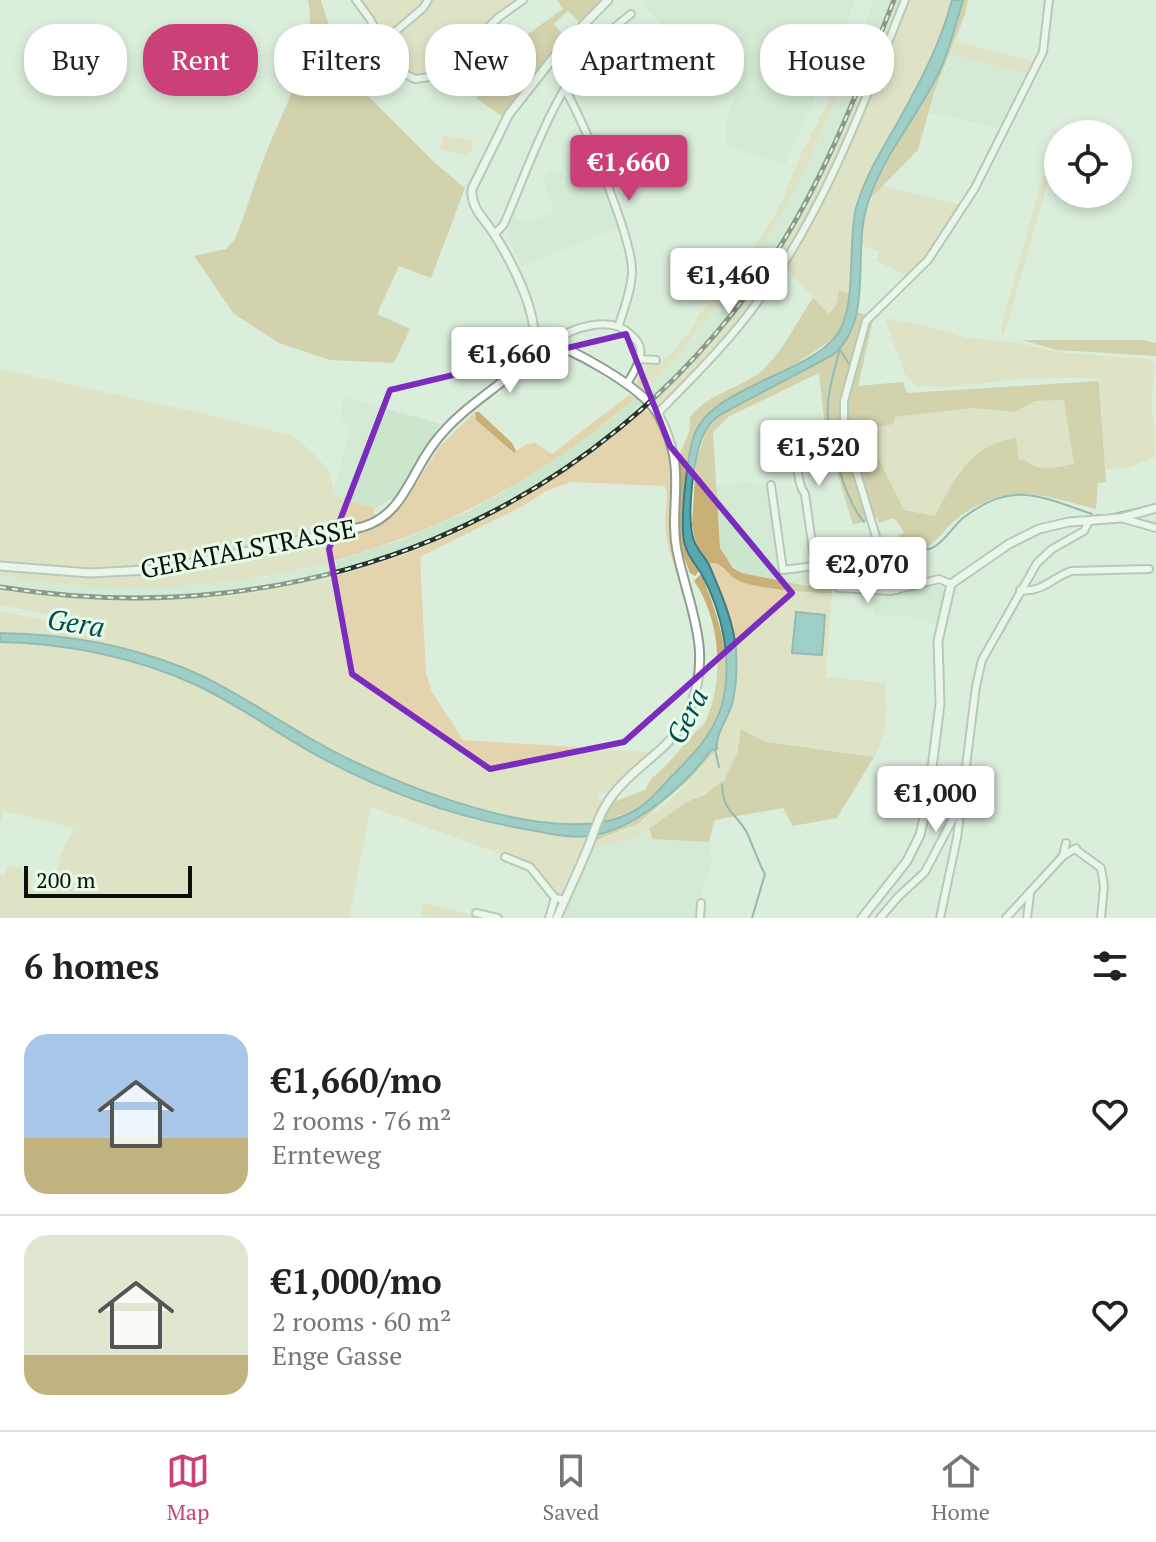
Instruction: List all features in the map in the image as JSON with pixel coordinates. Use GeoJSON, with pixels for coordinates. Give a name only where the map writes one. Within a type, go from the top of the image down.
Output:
{"type":"FeatureCollection","features":[{"type":"Feature","properties":{"kind":"street"},"geometry":{"type":"LineString","coordinates":[[356,0],[371,24]]}},
{"type":"Feature","properties":{"kind":"street"},"geometry":{"type":"LineString","coordinates":[[404,24],[428,0]]}},
{"type":"Feature","properties":{"kind":"street"},"geometry":{"type":"LineString","coordinates":[[409,77],[431,77],[445,68],[509,9],[523,0]]}},
{"type":"Feature","properties":{"kind":"street"},"geometry":{"type":"LineString","coordinates":[[557,918],[613,793],[677,733],[693,700],[700,662],[698,626],[677,550],[674,457],[658,413],[627,384],[555,342],[536,338],[518,281],[495,234],[478,213],[471,195],[509,114],[561,48],[608,0]]}},
{"type":"Feature","properties":{"kind":"street"},"geometry":{"type":"LineString","coordinates":[[658,413],[732,337],[790,255],[839,161],[905,0]]}},
{"type":"Feature","properties":{"kind":"street"},"geometry":{"type":"LineString","coordinates":[[897,590],[883,560],[852,460],[843,419],[844,401],[866,321],[928,260],[975,188],[1043,52],[1049,0]]}},
{"type":"Feature","properties":{"kind":"street"},"geometry":{"type":"LineString","coordinates":[[620,24],[631,14]]}},
{"type":"Feature","properties":{"kind":"street"},"geometry":{"type":"LineString","coordinates":[[495,234],[504,224],[552,112],[563,96]]}},
{"type":"Feature","properties":{"kind":"street"},"geometry":{"type":"LineString","coordinates":[[568,96],[618,215],[631,260],[631,280],[619,325]]}},
{"type":"Feature","properties":{"kind":"street"},"geometry":{"type":"LineString","coordinates":[[555,342],[577,330],[619,325],[638,341],[640,359],[627,384]]}},
{"type":"Feature","properties":{"kind":"street","name":"GERATALSTRASSE"},"geometry":{"type":"LineString","coordinates":[[0,566],[90,573],[164,569],[368,525],[389,513],[397,504],[441,435],[523,364],[536,338]]}},
{"type":"Feature","properties":{"kind":"street"},"geometry":{"type":"LineString","coordinates":[[640,359],[656,360]]}},
{"type":"Feature","properties":{"kind":"street"},"geometry":{"type":"LineString","coordinates":[[766,443],[788,441],[796,453],[801,489],[805,494],[814,566],[820,577],[838,588],[897,590],[939,579],[951,584]]}},
{"type":"Feature","properties":{"kind":"street"},"geometry":{"type":"LineString","coordinates":[[771,485],[783,570],[814,566]]}},
{"type":"Feature","properties":{"kind":"street"},"geometry":{"type":"LineString","coordinates":[[862,918],[907,861],[920,835],[928,800],[940,704],[938,641],[951,584],[1022,537],[1054,525],[1121,518],[1156,508]]}},
{"type":"Feature","properties":{"kind":"street"},"geometry":{"type":"LineString","coordinates":[[1121,518],[1156,528]]}},
{"type":"Feature","properties":{"kind":"street"},"geometry":{"type":"LineString","coordinates":[[940,918],[962,803],[982,660],[1037,563],[1052,549],[1084,531],[1089,521]]}},
{"type":"Feature","properties":{"kind":"street"},"geometry":{"type":"LineString","coordinates":[[1020,590],[1031,592],[1040,589],[1059,575],[1071,571],[1149,569]]}},
{"type":"Feature","properties":{"kind":"street"},"geometry":{"type":"LineString","coordinates":[[880,918],[925,872],[962,803]]}},
{"type":"Feature","properties":{"kind":"street"},"geometry":{"type":"LineString","coordinates":[[1063,856],[1066,843]]}},
{"type":"Feature","properties":{"kind":"street"},"geometry":{"type":"LineString","coordinates":[[1006,918],[1063,856],[1075,848],[1101,868],[1104,886],[1101,918]]}},
{"type":"Feature","properties":{"kind":"street"},"geometry":{"type":"LineString","coordinates":[[505,857],[530,867],[555,898],[565,900]]}},
{"type":"Feature","properties":{"kind":"street"},"geometry":{"type":"LineString","coordinates":[[1027,918],[1030,892]]}},
{"type":"Feature","properties":{"kind":"street"},"geometry":{"type":"LineString","coordinates":[[549,918],[555,898]]}},
{"type":"Feature","properties":{"kind":"street"},"geometry":{"type":"LineString","coordinates":[[700,918],[701,903]]}},
{"type":"Feature","properties":{"kind":"street"},"geometry":{"type":"LineString","coordinates":[[476,913],[498,918]]}},
{"type":"Feature","properties":{"kind":"highlighted area"},"geometry":{"type":"Polygon","coordinates":[[[626,334],[670,446],[792,593],[624,742],[490,769],[352,674],[329,549],[390,390],[626,334]]]}},
{"type":"Feature","properties":{"kind":"shaded area"},"geometry":{"type":"Polygon","coordinates":[[[308,0],[321,0],[328,24],[310,24],[308,0]]]}},
{"type":"Feature","properties":{"kind":"shaded area"},"geometry":{"type":"Polygon","coordinates":[[[360,0],[425,0],[400,24],[376,24],[360,0]]]}},
{"type":"Feature","properties":{"kind":"shaded area"},"geometry":{"type":"Polygon","coordinates":[[[430,0],[515,2],[489,24],[425,24],[425,75],[413,75],[409,73],[408,24],[426,9],[430,0]]]}},
{"type":"Feature","properties":{"kind":"shaded area"},"geometry":{"type":"Polygon","coordinates":[[[557,0],[603,0],[581,24],[568,11],[552,24],[552,56],[536,76],[536,28],[563,9],[557,0]]]}},
{"type":"Feature","properties":{"kind":"shaded area"},"geometry":{"type":"Polygon","coordinates":[[[647,0],[855,0],[846,24],[760,24],[760,96],[816,96],[785,165],[727,147],[727,122],[734,96],[744,96],[747,48],[744,47],[744,24],[662,24],[643,5],[647,0]]]}},
{"type":"Feature","properties":{"kind":"shaded area"},"geometry":{"type":"Polygon","coordinates":[[[874,0],[897,0],[887,24],[865,24],[874,0]]]}},
{"type":"Feature","properties":{"kind":"shaded area"},"geometry":{"type":"Polygon","coordinates":[[[897,0],[952,0],[943,32],[926,70],[878,157],[859,200],[849,293],[839,291],[836,305],[829,314],[783,265],[731,336],[663,406],[654,401],[724,325],[786,242],[820,181],[858,96],[894,96],[894,24],[887,24],[897,0]]]}},
{"type":"Feature","properties":{"kind":"shaded area"},"geometry":{"type":"Polygon","coordinates":[[[963,0],[968,0],[965,14],[934,93],[918,150],[870,199],[939,71],[963,0]]]}},
{"type":"Feature","properties":{"kind":"shaded area"},"geometry":{"type":"Polygon","coordinates":[[[955,41],[1036,62],[1030,74],[951,54],[955,41]]]}},
{"type":"Feature","properties":{"kind":"shaded area"},"geometry":{"type":"Polygon","coordinates":[[[951,54],[1030,74],[1003,129],[928,112],[951,54]]]}},
{"type":"Feature","properties":{"kind":"shaded area"},"geometry":{"type":"Polygon","coordinates":[[[290,96],[368,96],[435,163],[465,188],[431,278],[399,266],[377,314],[410,329],[394,363],[330,360],[279,343],[234,314],[194,256],[226,249],[235,239],[290,96]]]}},
{"type":"Feature","properties":{"kind":"shaded area"},"geometry":{"type":"Polygon","coordinates":[[[478,96],[520,96],[503,117],[476,98],[478,96]]]}},
{"type":"Feature","properties":{"kind":"shaded area"},"geometry":{"type":"Polygon","coordinates":[[[831,96],[837,96],[808,163],[751,261],[690,341],[644,390],[636,383],[645,365],[664,360],[670,355],[700,313],[731,285],[779,208],[800,156],[831,96]]]}},
{"type":"Feature","properties":{"kind":"shaded area"},"geometry":{"type":"Polygon","coordinates":[[[837,96],[857,96],[807,206],[773,261],[726,325],[680,375],[624,428],[570,468],[511,505],[438,541],[371,566],[296,586],[208,599],[139,602],[82,600],[0,590],[0,575],[84,586],[138,588],[206,585],[267,577],[336,561],[399,541],[469,511],[504,492],[614,417],[695,337],[750,262],[793,192],[819,141],[837,96]]]}},
{"type":"Feature","properties":{"kind":"shaded area"},"geometry":{"type":"Polygon","coordinates":[[[443,135],[473,141],[471,152],[468,151],[468,155],[440,149],[443,135]]]}},
{"type":"Feature","properties":{"kind":"shaded area"},"geometry":{"type":"Polygon","coordinates":[[[547,171],[563,171],[562,185],[597,173],[619,227],[521,267],[506,233],[510,217],[528,222],[554,212],[544,180],[547,171]]]}},
{"type":"Feature","properties":{"kind":"shaded area"},"geometry":{"type":"Polygon","coordinates":[[[1043,176],[1044,195],[1004,335],[1001,334],[1043,176]]]}},
{"type":"Feature","properties":{"kind":"shaded area"},"geometry":{"type":"Polygon","coordinates":[[[881,186],[962,205],[909,276],[876,261],[879,252],[861,245],[866,214],[881,186]]]}},
{"type":"Feature","properties":{"kind":"shaded area"},"geometry":{"type":"Polygon","coordinates":[[[839,291],[849,293],[845,320],[835,338],[792,366],[713,409],[699,426],[687,479],[694,564],[699,571],[695,576],[690,573],[681,549],[678,525],[678,458],[689,432],[690,417],[704,404],[766,367],[813,298],[829,314],[836,305],[839,291]]]}},
{"type":"Feature","properties":{"kind":"shaded area"},"geometry":{"type":"Polygon","coordinates":[[[856,312],[874,316],[858,386],[903,382],[907,393],[1099,381],[1106,482],[1098,483],[1096,509],[1028,494],[998,497],[963,514],[926,548],[897,538],[904,532],[894,518],[879,523],[877,518],[853,525],[826,436],[819,373],[728,417],[713,432],[720,548],[733,568],[742,573],[807,586],[832,585],[832,593],[755,586],[737,580],[720,565],[709,565],[696,545],[692,524],[696,462],[706,431],[721,414],[838,350],[853,330],[856,312]],[[1064,400],[1035,401],[1015,412],[972,408],[895,417],[893,424],[865,430],[904,510],[935,516],[965,465],[986,448],[1000,442],[1016,438],[1019,460],[1024,459],[1035,466],[1048,468],[1074,464],[1064,400]]]}},
{"type":"Feature","properties":{"kind":"shaded area"},"geometry":{"type":"Polygon","coordinates":[[[885,318],[967,338],[1021,343],[1057,352],[1149,359],[1154,363],[1155,457],[1128,468],[1105,469],[1098,378],[1026,378],[951,387],[916,386],[904,373],[885,318]]]}},
{"type":"Feature","properties":{"kind":"shaded area"},"geometry":{"type":"Polygon","coordinates":[[[1022,340],[1142,340],[1156,343],[1156,356],[1057,350],[1022,340]]]}},
{"type":"Feature","properties":{"kind":"shaded area"},"geometry":{"type":"Polygon","coordinates":[[[0,369],[293,436],[330,472],[335,495],[376,508],[373,513],[380,516],[361,524],[164,566],[90,570],[0,564],[0,369]]]}},
{"type":"Feature","properties":{"kind":"shaded area"},"geometry":{"type":"Polygon","coordinates":[[[629,395],[635,398],[579,443],[519,482],[456,515],[390,543],[322,564],[253,578],[181,586],[109,587],[0,575],[0,570],[90,578],[165,573],[372,528],[383,523],[401,507],[440,446],[475,412],[474,415],[513,453],[535,443],[552,454],[629,395]]]}},
{"type":"Feature","properties":{"kind":"shaded area"},"geometry":{"type":"Polygon","coordinates":[[[344,396],[440,424],[396,496],[376,508],[335,495],[334,488],[348,436],[348,426],[341,419],[344,396]]]}},
{"type":"Feature","properties":{"kind":"shaded area"},"geometry":{"type":"Polygon","coordinates":[[[1065,400],[1074,465],[1041,467],[1024,459],[961,468],[935,517],[904,510],[865,429],[892,424],[895,417],[972,408],[1015,412],[1035,401],[1065,400]]]}},
{"type":"Feature","properties":{"kind":"shaded area"},"geometry":{"type":"Polygon","coordinates":[[[645,409],[654,416],[673,467],[671,525],[692,612],[697,662],[686,711],[669,738],[611,792],[598,794],[602,803],[594,822],[562,824],[530,819],[458,803],[407,785],[334,752],[206,677],[144,653],[73,638],[0,633],[0,611],[70,625],[76,620],[0,605],[0,590],[90,599],[177,599],[262,591],[344,574],[423,547],[500,511],[574,465],[645,409]],[[571,482],[546,491],[525,505],[420,557],[426,673],[432,692],[463,740],[651,752],[663,739],[682,710],[694,658],[691,623],[667,540],[667,491],[664,486],[571,482]]]}},
{"type":"Feature","properties":{"kind":"shaded area"},"geometry":{"type":"Polygon","coordinates":[[[475,412],[479,412],[512,443],[514,453],[476,420],[475,412]]]}},
{"type":"Feature","properties":{"kind":"shaded area"},"geometry":{"type":"Polygon","coordinates":[[[753,481],[754,485],[775,483],[787,566],[811,563],[817,580],[832,585],[807,586],[742,573],[728,561],[720,548],[716,486],[753,481]]]}},
{"type":"Feature","properties":{"kind":"shaded area"},"geometry":{"type":"Polygon","coordinates":[[[710,563],[726,567],[736,580],[802,593],[832,593],[826,677],[885,683],[886,721],[879,748],[874,757],[766,742],[741,730],[733,766],[718,786],[686,802],[666,819],[630,839],[592,848],[595,841],[632,827],[658,809],[691,780],[717,749],[735,692],[737,664],[731,623],[710,563]]]}},
{"type":"Feature","properties":{"kind":"shaded area"},"geometry":{"type":"Polygon","coordinates":[[[701,574],[716,613],[725,653],[725,694],[719,714],[702,744],[649,799],[635,809],[603,821],[611,803],[645,790],[651,779],[706,720],[716,686],[717,649],[710,613],[694,581],[701,574]]]}},
{"type":"Feature","properties":{"kind":"shaded area"},"geometry":{"type":"Polygon","coordinates":[[[936,585],[942,587],[944,594],[937,625],[902,614],[897,617],[874,615],[876,595],[898,594],[936,585]]]}},
{"type":"Feature","properties":{"kind":"shaded area"},"geometry":{"type":"Polygon","coordinates":[[[0,642],[74,649],[149,667],[195,684],[324,759],[401,795],[462,816],[524,831],[587,836],[559,898],[536,867],[371,807],[349,918],[0,918],[0,874],[5,875],[8,865],[22,868],[22,872],[32,874],[30,887],[53,892],[61,853],[74,828],[4,811],[0,824],[0,642]]]}},
{"type":"Feature","properties":{"kind":"shaded area"},"geometry":{"type":"Polygon","coordinates":[[[741,729],[766,742],[874,757],[837,818],[793,826],[783,808],[715,820],[709,842],[653,839],[649,829],[724,780],[737,753],[741,729]]]}},
{"type":"Feature","properties":{"kind":"shaded area"},"geometry":{"type":"Polygon","coordinates":[[[717,749],[691,778],[639,823],[595,841],[598,835],[631,820],[661,801],[688,777],[711,750],[717,749]]]}},
{"type":"Feature","properties":{"kind":"shaded area"},"geometry":{"type":"Polygon","coordinates":[[[649,829],[653,839],[709,842],[712,861],[699,901],[698,918],[565,918],[566,906],[592,848],[630,839],[649,829]]]}},
{"type":"Feature","properties":{"kind":"shaded area"},"geometry":{"type":"Polygon","coordinates":[[[423,903],[482,917],[482,918],[421,918],[423,903]]]}},
{"type":"Feature","properties":{"kind":"water"},"geometry":{"type":"Polygon","coordinates":[[[952,0],[963,0],[944,62],[887,160],[869,198],[862,235],[857,311],[844,343],[831,356],[721,414],[710,424],[702,438],[692,490],[692,531],[696,545],[714,577],[732,628],[736,656],[735,690],[717,749],[711,750],[675,790],[644,813],[612,830],[581,837],[508,826],[452,812],[345,770],[226,701],[171,674],[99,653],[49,645],[0,642],[0,633],[47,636],[94,642],[162,660],[218,684],[313,740],[381,774],[470,806],[516,818],[560,824],[599,822],[638,808],[702,744],[717,718],[725,691],[726,657],[720,622],[709,588],[688,553],[683,536],[684,492],[693,439],[702,421],[717,407],[736,394],[803,362],[836,336],[843,324],[850,293],[853,222],[859,197],[928,65],[952,0]]]}},
{"type":"Feature","properties":{"kind":"water"},"geometry":{"type":"Polygon","coordinates":[[[796,612],[825,615],[822,655],[792,653],[796,612]]]}},
{"type":"Feature","properties":{"kind":"waterway"},"geometry":{"type":"LineString","coordinates":[[840,348],[828,399],[829,428],[845,487],[864,522]]}},
{"type":"Feature","properties":{"kind":"waterway"},"geometry":{"type":"LineString","coordinates":[[841,351],[849,364]]}},
{"type":"Feature","properties":{"kind":"waterway"},"geometry":{"type":"LineString","coordinates":[[883,540],[922,549],[932,548],[980,506],[1011,495],[1041,497],[1092,514]]}},
{"type":"Feature","properties":{"kind":"waterway"},"geometry":{"type":"LineString","coordinates":[[1097,515],[1153,505]]}},
{"type":"Feature","properties":{"kind":"waterway"},"geometry":{"type":"LineString","coordinates":[[715,749],[719,767]]}},
{"type":"Feature","properties":{"kind":"waterway"},"geometry":{"type":"LineString","coordinates":[[722,785],[727,807],[746,831],[765,874],[752,918]]}},
{"type":"Feature","properties":{"kind":"railway"},"geometry":{"type":"LineString","coordinates":[[0,587],[113,598],[224,593],[331,573],[434,539],[530,491],[619,428],[700,352],[770,262],[823,167],[894,0]]}},
{"type":"Feature","properties":{"kind":"water label","name":"Gera"},"geometry":{"type":"Point","coordinates":[76,623]}},
{"type":"Feature","properties":{"kind":"water label","name":"Gera"},"geometry":{"type":"Point","coordinates":[687,716]}}]}
